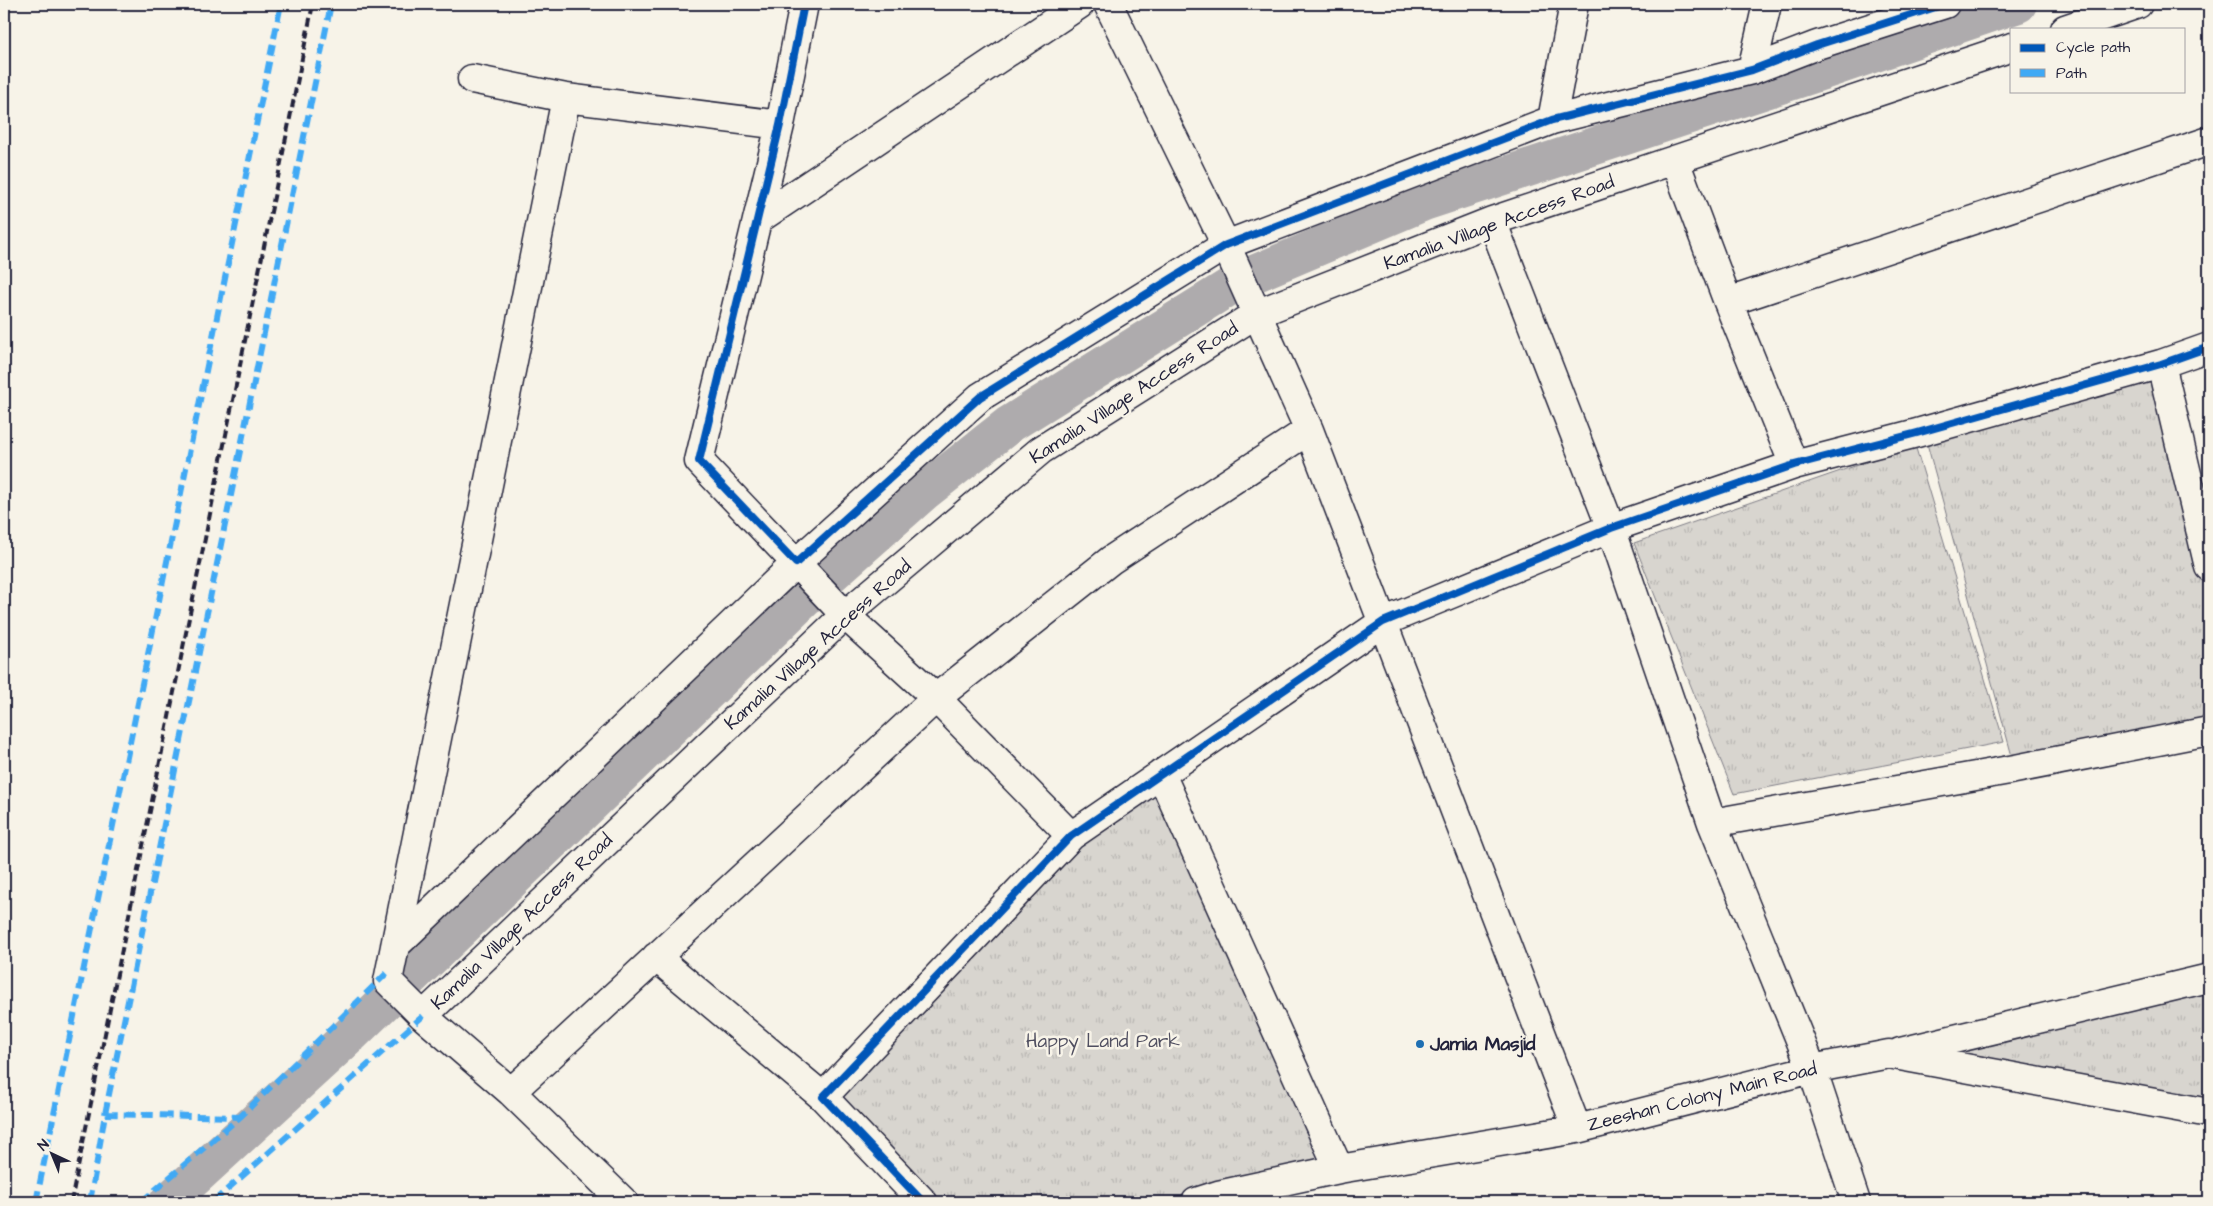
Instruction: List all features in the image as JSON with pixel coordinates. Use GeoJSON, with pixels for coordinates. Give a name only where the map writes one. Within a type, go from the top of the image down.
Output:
{"type":"FeatureCollection","features":[{"type":"Feature","properties":{"kind":"street"},"geometry":{"type":"LineString","coordinates":[[804,4],[780,125],[699,461],[845,615],[936,698],[1071,836]]}},
{"type":"Feature","properties":{"kind":"street"},"geometry":{"type":"LineString","coordinates":[[757,220],[1080,4]]}},
{"type":"Feature","properties":{"kind":"street"},"geometry":{"type":"LineString","coordinates":[[1108,4],[1226,245],[1309,430],[1578,1129]]}},
{"type":"Feature","properties":{"kind":"street"},"geometry":{"type":"LineString","coordinates":[[1552,120],[1574,4]]}},
{"type":"Feature","properties":{"kind":"street"},"geometry":{"type":"LineString","coordinates":[[1752,70],[1767,4]]}},
{"type":"Feature","properties":{"kind":"street"},"geometry":{"type":"LineString","coordinates":[[395,946],[796,563],[980,397],[1226,245],[1552,120],[1752,70],[1817,44],[1945,4]]}},
{"type":"Feature","properties":{"kind":"street"},"geometry":{"type":"LineString","coordinates":[[2068,28],[2138,4]]}},
{"type":"Feature","properties":{"kind":"street","name":"Kamalia Village Access Road"},"geometry":{"type":"LineString","coordinates":[[417,1011],[845,615],[1041,450],[1256,314],[1492,221],[2010,48]]}},
{"type":"Feature","properties":{"kind":"street"},"geometry":{"type":"LineString","coordinates":[[472,79],[566,98],[780,125]]}},
{"type":"Feature","properties":{"kind":"street"},"geometry":{"type":"LineString","coordinates":[[566,98],[388,981],[417,1011],[511,1092],[624,1202]]}},
{"type":"Feature","properties":{"kind":"street"},"geometry":{"type":"LineString","coordinates":[[1728,302],[2209,141]]}},
{"type":"Feature","properties":{"kind":"street"},"geometry":{"type":"LineString","coordinates":[[1675,160],[1728,302],[1794,465]]}},
{"type":"Feature","properties":{"kind":"street"},"geometry":{"type":"LineString","coordinates":[[1492,221],[1611,528],[1712,823],[1812,1069],[1856,1202]]}},
{"type":"Feature","properties":{"kind":"street"},"geometry":{"type":"LineString","coordinates":[[823,1097],[1071,836],[1383,622],[1611,528],[1794,465],[1917,433],[2161,364],[2209,347]]}},
{"type":"Feature","properties":{"kind":"street"},"geometry":{"type":"LineString","coordinates":[[2161,364],[2208,556]]}},
{"type":"Feature","properties":{"kind":"street"},"geometry":{"type":"LineString","coordinates":[[511,1092],[936,698],[1111,560],[1309,430]]}},
{"type":"Feature","properties":{"kind":"street"},"geometry":{"type":"LineString","coordinates":[[1712,823],[2015,769],[2209,731]]}},
{"type":"Feature","properties":{"kind":"street"},"geometry":{"type":"LineString","coordinates":[[1161,774],[1339,1169]]}},
{"type":"Feature","properties":{"kind":"street"},"geometry":{"type":"LineString","coordinates":[[656,957],[823,1097],[923,1202]]}},
{"type":"Feature","properties":{"kind":"street"},"geometry":{"type":"LineString","coordinates":[[1889,1054],[2209,978]]}},
{"type":"Feature","properties":{"kind":"street","name":"Zeeshan Colony Main Road"},"geometry":{"type":"LineString","coordinates":[[1211,1200],[1339,1169],[1578,1129],[1812,1069],[1889,1054],[2209,1113]]}},
{"type":"Feature","properties":{"kind":"green space"},"geometry":{"type":"Polygon","coordinates":[[[2157,366],[2209,581],[2209,727],[2013,760],[1925,436],[2157,366]]]}},
{"type":"Feature","properties":{"kind":"green space"},"geometry":{"type":"Polygon","coordinates":[[[1915,445],[2004,742],[1734,794],[1634,543],[1915,445]]]}},
{"type":"Feature","properties":{"kind":"green space","name":"Happy Land Park"},"geometry":{"type":"Polygon","coordinates":[[[1161,774],[1339,1169],[1196,1202],[923,1202],[828,1103],[1071,836],[1161,774]]]}},
{"type":"Feature","properties":{"kind":"green space"},"geometry":{"type":"Polygon","coordinates":[[[2209,978],[2209,1113],[1889,1054],[2209,978]]]}},
{"type":"Feature","properties":{"kind":"waterway"},"geometry":{"type":"LineString","coordinates":[[168,1202],[347,1038],[821,583],[925,491],[1010,424],[1242,279],[1424,202],[1826,70],[2018,4]]}},
{"type":"Feature","properties":{"kind":"railway"},"geometry":{"type":"LineString","coordinates":[[71,1202],[313,4]]}},
{"type":"Feature","properties":{"kind":"marked path"},"geometry":{"type":"LineString","coordinates":[[36,1202],[281,4]]}},
{"type":"Feature","properties":{"kind":"marked path"},"geometry":{"type":"LineString","coordinates":[[105,1114],[331,4]]}},
{"type":"Feature","properties":{"kind":"marked path"},"geometry":{"type":"LineString","coordinates":[[141,1202],[240,1117],[390,970]]}},
{"type":"Feature","properties":{"kind":"marked path"},"geometry":{"type":"LineString","coordinates":[[213,1202],[423,1016]]}},
{"type":"Feature","properties":{"kind":"marked path"},"geometry":{"type":"LineString","coordinates":[[90,1202],[105,1114],[240,1117]]}},
{"type":"Feature","properties":{"kind":"cycle path"},"geometry":{"type":"LineString","coordinates":[[804,4],[780,125],[699,461],[796,563],[980,397],[1226,245],[1552,120],[1752,70],[1817,45],[1945,4]]}},
{"type":"Feature","properties":{"kind":"cycle path"},"geometry":{"type":"LineString","coordinates":[[923,1202],[823,1097],[1071,836],[1383,622],[1611,528],[1794,465],[1917,433],[2161,364],[2209,347]]}},
{"type":"Feature","properties":{"kind":"place","name":"Jamia Masjid"},"geometry":{"type":"Point","coordinates":[1420,1044]}}]}
